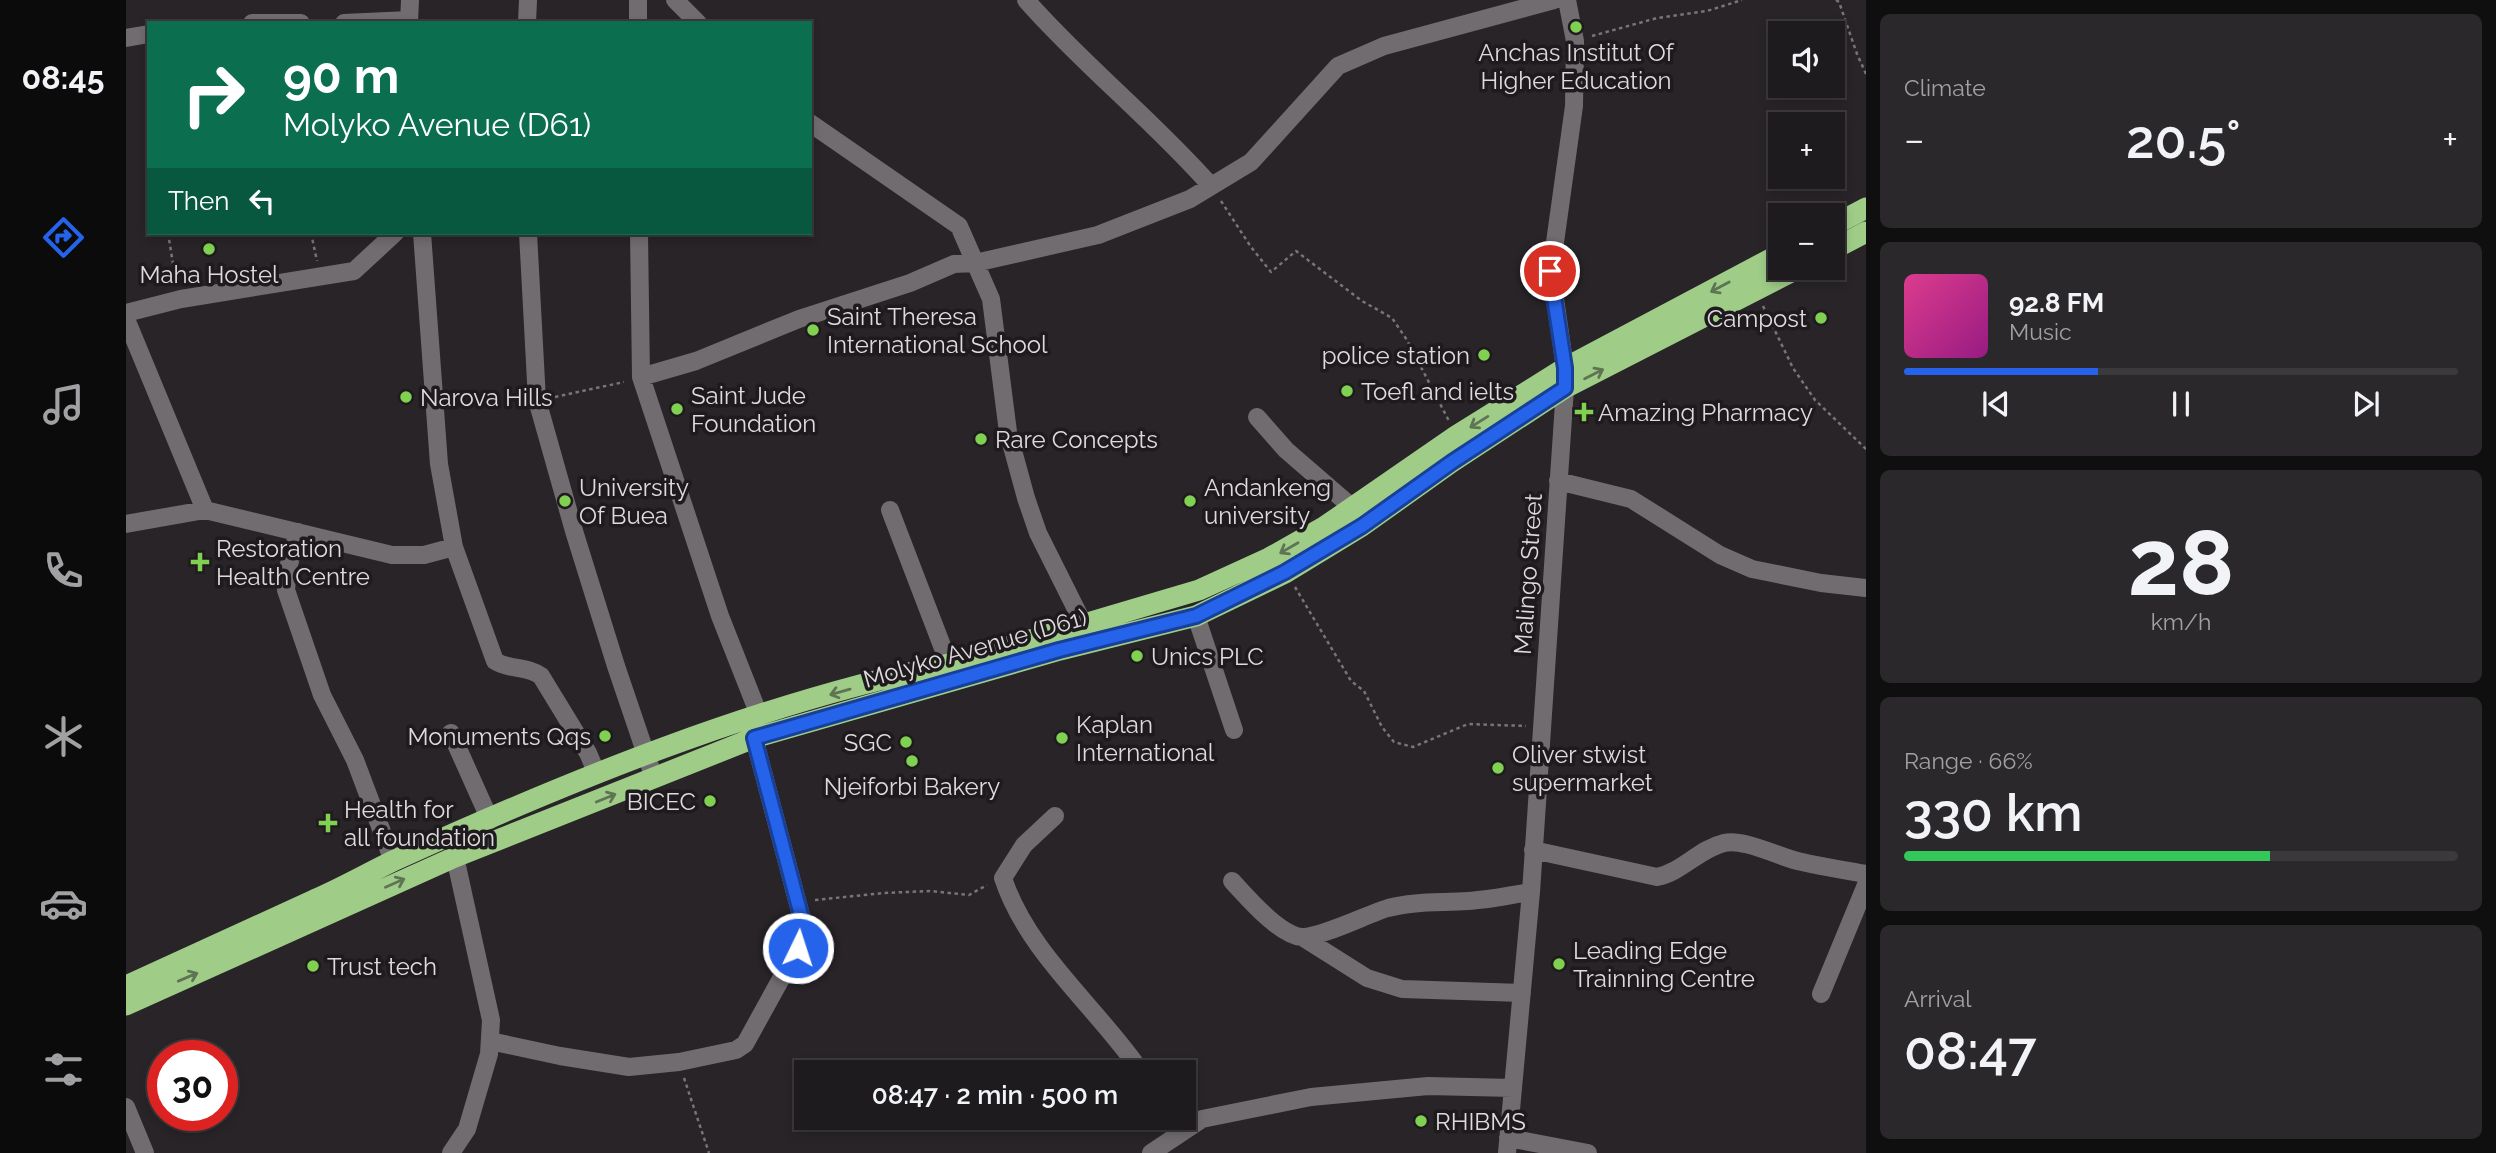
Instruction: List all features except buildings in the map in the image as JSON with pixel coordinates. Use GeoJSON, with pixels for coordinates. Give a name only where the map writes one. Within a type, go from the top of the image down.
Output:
{"type":"FeatureCollection","features":[{"type":"Feature","properties":{"kind":"highway"},"geometry":{"type":"LineString","coordinates":[[1845,219],[1866,208]]}},
{"type":"Feature","properties":{"kind":"highway"},"geometry":{"type":"LineString","coordinates":[[1845,243],[1866,232]]}},
{"type":"Feature","properties":{"kind":"highway","name":"Molyko Avenue (D61)"},"geometry":{"type":"LineString","coordinates":[[126,986],[316,900],[393,861],[597,774],[759,715],[905,673],[949,664],[1218,582],[1284,551],[1353,508],[1456,436],[1565,378],[1768,261]]}},
{"type":"Feature","properties":{"kind":"highway","name":"Molyko Avenue (D61)"},"geometry":{"type":"LineString","coordinates":[[126,1005],[455,857],[754,738],[1059,650],[1196,616],[1285,572],[1362,526],[1565,378],[1777,280]]}},
{"type":"Feature","properties":{"kind":"street"},"geometry":{"type":"LineString","coordinates":[[409,21],[410,0]]}},
{"type":"Feature","properties":{"kind":"street"},"geometry":{"type":"LineString","coordinates":[[527,21],[528,0]]}},
{"type":"Feature","properties":{"kind":"street"},"geometry":{"type":"LineString","coordinates":[[638,0],[638,21]]}},
{"type":"Feature","properties":{"kind":"street"},"geometry":{"type":"LineString","coordinates":[[675,0],[696,21]]}},
{"type":"Feature","properties":{"kind":"street"},"geometry":{"type":"LineString","coordinates":[[1026,0],[1095,72],[1181,152],[1211,186]]}},
{"type":"Feature","properties":{"kind":"street"},"geometry":{"type":"LineString","coordinates":[[641,377],[696,361],[799,319],[910,283],[954,264],[975,263],[1098,235],[1191,199],[1251,162],[1338,66],[1384,46],[1554,0]]}},
{"type":"Feature","properties":{"kind":"street","name":"Malingo Street"},"geometry":{"type":"LineString","coordinates":[[1508,1146],[1531,892],[1565,378],[1550,271],[1573,125],[1575,41],[1567,0]]}},
{"type":"Feature","properties":{"kind":"street"},"geometry":{"type":"LineString","coordinates":[[126,38],[147,34]]}},
{"type":"Feature","properties":{"kind":"street"},"geometry":{"type":"LineString","coordinates":[[812,124],[959,226],[991,299],[1007,432],[1015,462],[1038,533],[1083,623]]}},
{"type":"Feature","properties":{"kind":"street"},"geometry":{"type":"LineString","coordinates":[[126,313],[181,299],[354,271],[393,235]]}},
{"type":"Feature","properties":{"kind":"street"},"geometry":{"type":"LineString","coordinates":[[422,235],[439,464],[454,547],[495,661],[541,676],[597,774]]}},
{"type":"Feature","properties":{"kind":"street"},"geometry":{"type":"LineString","coordinates":[[528,235],[537,400],[573,531],[654,778]]}},
{"type":"Feature","properties":{"kind":"street"},"geometry":{"type":"LineString","coordinates":[[639,235],[641,377],[720,616],[759,715]]}},
{"type":"Feature","properties":{"kind":"street"},"geometry":{"type":"LineString","coordinates":[[126,319],[205,510]]}},
{"type":"Feature","properties":{"kind":"street"},"geometry":{"type":"LineString","coordinates":[[1257,417],[1286,450],[1353,508]]}},
{"type":"Feature","properties":{"kind":"street"},"geometry":{"type":"LineString","coordinates":[[1558,481],[1630,499],[1720,555],[1752,569],[1821,583],[1866,588]]}},
{"type":"Feature","properties":{"kind":"street"},"geometry":{"type":"LineString","coordinates":[[126,524],[205,510],[392,555],[424,555],[454,547]]}},
{"type":"Feature","properties":{"kind":"street"},"geometry":{"type":"LineString","coordinates":[[890,510],[949,664]]}},
{"type":"Feature","properties":{"kind":"street"},"geometry":{"type":"LineString","coordinates":[[298,532],[288,568],[286,590],[322,695],[355,760],[393,861]]}},
{"type":"Feature","properties":{"kind":"street"},"geometry":{"type":"LineString","coordinates":[[1196,616],[1234,730]]}},
{"type":"Feature","properties":{"kind":"street"},"geometry":{"type":"LineString","coordinates":[[452,733],[490,820]]}},
{"type":"Feature","properties":{"kind":"street"},"geometry":{"type":"LineString","coordinates":[[490,1041],[629,1067],[679,1062],[736,1050],[745,1044],[798,948],[802,919],[754,738]]}},
{"type":"Feature","properties":{"kind":"street"},"geometry":{"type":"LineString","coordinates":[[1055,816],[1024,845],[1003,878],[1015,909],[1041,947],[1131,1060]]}},
{"type":"Feature","properties":{"kind":"street"},"geometry":{"type":"LineString","coordinates":[[1533,850],[1657,877],[1669,875],[1716,845],[1728,842],[1741,843],[1800,862],[1866,874]]}},
{"type":"Feature","properties":{"kind":"street"},"geometry":{"type":"LineString","coordinates":[[451,1153],[467,1129],[489,1054],[491,1020],[455,857]]}},
{"type":"Feature","properties":{"kind":"street"},"geometry":{"type":"LineString","coordinates":[[1233,881],[1255,907],[1280,927],[1302,937],[1367,978],[1402,989],[1522,993]]}},
{"type":"Feature","properties":{"kind":"street"},"geometry":{"type":"LineString","coordinates":[[1821,994],[1866,885]]}},
{"type":"Feature","properties":{"kind":"street"},"geometry":{"type":"LineString","coordinates":[[1302,937],[1389,908],[1414,903],[1471,901],[1531,892]]}},
{"type":"Feature","properties":{"kind":"street"},"geometry":{"type":"LineString","coordinates":[[1196,1120],[1311,1097],[1428,1086],[1513,1088]]}},
{"type":"Feature","properties":{"kind":"street"},"geometry":{"type":"LineString","coordinates":[[126,1107],[145,1153]]}},
{"type":"Feature","properties":{"kind":"street"},"geometry":{"type":"LineString","coordinates":[[1151,1153],[1172,1130]]}},
{"type":"Feature","properties":{"kind":"street"},"geometry":{"type":"LineString","coordinates":[[1508,1146],[1588,1153]]}},
{"type":"Feature","properties":{"kind":"path"},"geometry":{"type":"LineString","coordinates":[[1575,41],[1657,18],[1707,11],[1742,0]]}},
{"type":"Feature","properties":{"kind":"path"},"geometry":{"type":"LineString","coordinates":[[1836,0],[1866,74]]}},
{"type":"Feature","properties":{"kind":"path"},"geometry":{"type":"LineString","coordinates":[[1211,186],[1271,272],[1296,251],[1362,301],[1392,318],[1407,340],[1456,436]]}},
{"type":"Feature","properties":{"kind":"path"},"geometry":{"type":"LineString","coordinates":[[168,235],[173,272],[181,299]]}},
{"type":"Feature","properties":{"kind":"path"},"geometry":{"type":"LineString","coordinates":[[311,235],[321,278]]}},
{"type":"Feature","properties":{"kind":"path"},"geometry":{"type":"LineString","coordinates":[[1755,291],[1793,368],[1815,400],[1866,449]]}},
{"type":"Feature","properties":{"kind":"path"},"geometry":{"type":"LineString","coordinates":[[537,400],[583,392],[641,377]]}},
{"type":"Feature","properties":{"kind":"path"},"geometry":{"type":"LineString","coordinates":[[1285,572],[1351,681],[1364,691],[1382,727],[1394,741],[1413,747],[1468,724],[1542,727]]}},
{"type":"Feature","properties":{"kind":"path"},"geometry":{"type":"LineString","coordinates":[[797,902],[930,891],[970,895],[1003,878]]}},
{"type":"Feature","properties":{"kind":"path"},"geometry":{"type":"LineString","coordinates":[[679,1062],[709,1153]]}},
{"type":"Feature","properties":{"kind":"place","name":"Anchas Institut Of Higher Education"},"geometry":{"type":"Point","coordinates":[1576,27]}},
{"type":"Feature","properties":{"kind":"place","name":"Maha Hostel"},"geometry":{"type":"Point","coordinates":[209,249]}},
{"type":"Feature","properties":{"kind":"place","name":"Campost"},"geometry":{"type":"Point","coordinates":[1821,318]}},
{"type":"Feature","properties":{"kind":"place","name":"Saint Theresa International School"},"geometry":{"type":"Point","coordinates":[813,330]}},
{"type":"Feature","properties":{"kind":"place","name":"police station"},"geometry":{"type":"Point","coordinates":[1484,355]}},
{"type":"Feature","properties":{"kind":"place","name":"Toefl and ielts"},"geometry":{"type":"Point","coordinates":[1347,391]}},
{"type":"Feature","properties":{"kind":"place","name":"Narova Hills"},"geometry":{"type":"Point","coordinates":[406,397]}},
{"type":"Feature","properties":{"kind":"place","name":"Saint Jude Foundation"},"geometry":{"type":"Point","coordinates":[677,409]}},
{"type":"Feature","properties":{"kind":"place","name":"Amazing Pharmacy"},"geometry":{"type":"Point","coordinates":[1584,412]}},
{"type":"Feature","properties":{"kind":"place","name":"Rare Concepts"},"geometry":{"type":"Point","coordinates":[981,439]}},
{"type":"Feature","properties":{"kind":"place","name":"University Of Buea"},"geometry":{"type":"Point","coordinates":[565,501]}},
{"type":"Feature","properties":{"kind":"place","name":"Andankeng university"},"geometry":{"type":"Point","coordinates":[1190,501]}},
{"type":"Feature","properties":{"kind":"place","name":"Restoration Health Centre"},"geometry":{"type":"Point","coordinates":[200,562]}},
{"type":"Feature","properties":{"kind":"place","name":"Unics PLC"},"geometry":{"type":"Point","coordinates":[1137,656]}},
{"type":"Feature","properties":{"kind":"place","name":"Monuments Qqs"},"geometry":{"type":"Point","coordinates":[605,736]}},
{"type":"Feature","properties":{"kind":"place","name":"Kaplan International"},"geometry":{"type":"Point","coordinates":[1062,738]}},
{"type":"Feature","properties":{"kind":"place","name":"SGC"},"geometry":{"type":"Point","coordinates":[906,742]}},
{"type":"Feature","properties":{"kind":"place","name":"Njeiforbi Bakery"},"geometry":{"type":"Point","coordinates":[912,761]}},
{"type":"Feature","properties":{"kind":"place","name":"Oliver stwist supermarket"},"geometry":{"type":"Point","coordinates":[1498,768]}},
{"type":"Feature","properties":{"kind":"place","name":"BICEC"},"geometry":{"type":"Point","coordinates":[710,801]}},
{"type":"Feature","properties":{"kind":"place","name":"Health for all foundation"},"geometry":{"type":"Point","coordinates":[328,823]}},
{"type":"Feature","properties":{"kind":"place","name":"Leading Edge Trainning Centre"},"geometry":{"type":"Point","coordinates":[1559,964]}},
{"type":"Feature","properties":{"kind":"place","name":"Trust tech"},"geometry":{"type":"Point","coordinates":[313,966]}},
{"type":"Feature","properties":{"kind":"place","name":"RHIBMS"},"geometry":{"type":"Point","coordinates":[1421,1121]}},
{"type":"Feature","properties":{"kind":"route"},"geometry":{"type":"LineString","coordinates":[[798,948],[802,919],[754,738],[1059,650],[1196,616],[1285,572],[1362,526],[1452,462],[1565,388],[1565,368],[1550,271]]}}]}
